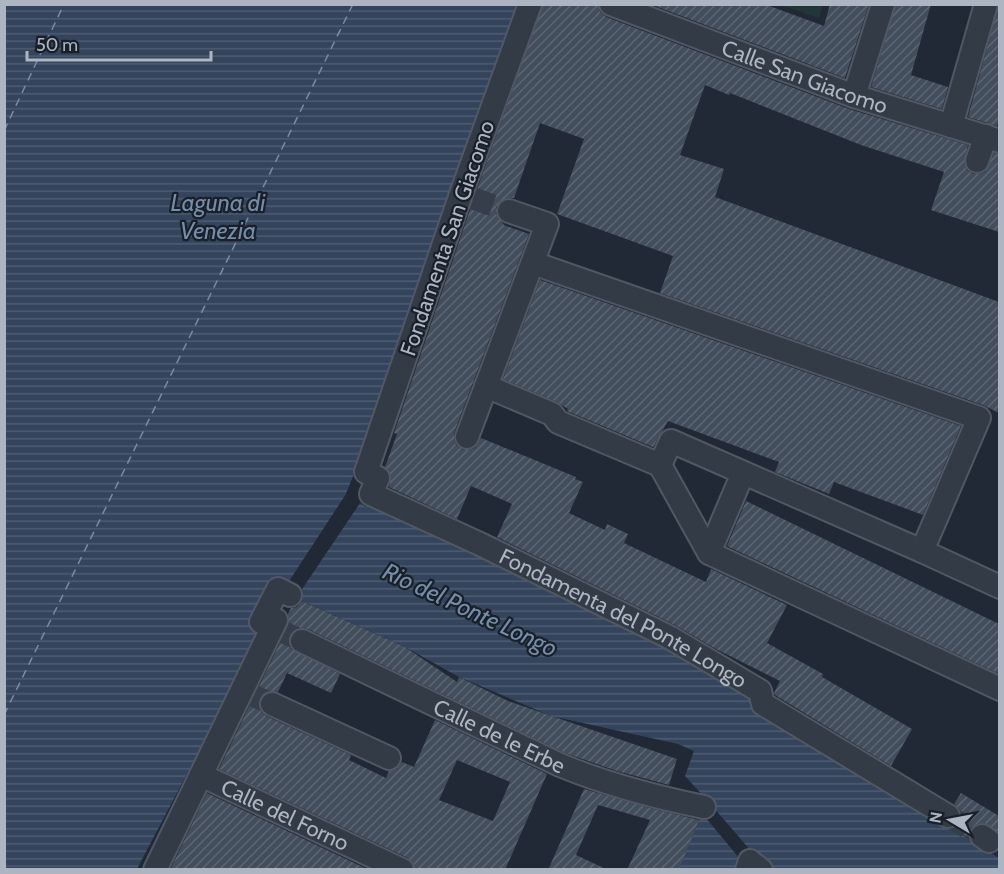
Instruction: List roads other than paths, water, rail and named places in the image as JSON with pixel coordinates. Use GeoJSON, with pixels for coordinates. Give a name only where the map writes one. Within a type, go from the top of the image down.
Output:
{"type":"FeatureCollection","features":[{"type":"Feature","properties":{"kind":"street","name":"Fondamenta San Giacomo"},"geometry":{"type":"LineString","coordinates":[[364,488],[530,4]]}},
{"type":"Feature","properties":{"kind":"street","name":"Calle San Giacomo"},"geometry":{"type":"LineString","coordinates":[[611,4],[854,96],[993,138]]}},
{"type":"Feature","properties":{"kind":"street"},"geometry":{"type":"LineString","coordinates":[[854,96],[883,4]]}},
{"type":"Feature","properties":{"kind":"street"},"geometry":{"type":"LineString","coordinates":[[951,126],[986,4]]}},
{"type":"Feature","properties":{"kind":"street"},"geometry":{"type":"LineString","coordinates":[[977,161],[993,138]]}},
{"type":"Feature","properties":{"kind":"street"},"geometry":{"type":"LineString","coordinates":[[467,437],[547,224],[509,211]]}},
{"type":"Feature","properties":{"kind":"street"},"geometry":{"type":"LineString","coordinates":[[533,263],[980,418],[922,551]]}},
{"type":"Feature","properties":{"kind":"street"},"geometry":{"type":"LineString","coordinates":[[486,386],[552,414],[558,422],[660,465],[708,553],[999,689]]}},
{"type":"Feature","properties":{"kind":"street"},"geometry":{"type":"LineString","coordinates":[[660,465],[671,441],[999,587]]}},
{"type":"Feature","properties":{"kind":"street"},"geometry":{"type":"LineString","coordinates":[[708,553],[743,473]]}},
{"type":"Feature","properties":{"kind":"street","name":"Fondamenta del Ponte Longo"},"geometry":{"type":"LineString","coordinates":[[364,488],[669,637],[760,691],[763,704],[948,816]]}},
{"type":"Feature","properties":{"kind":"street"},"geometry":{"type":"LineString","coordinates":[[155,870],[276,626],[261,622],[278,589],[290,595]]}},
{"type":"Feature","properties":{"kind":"street","name":"Calle de le Erbe"},"geometry":{"type":"LineString","coordinates":[[302,641],[560,765],[615,784],[704,807]]}},
{"type":"Feature","properties":{"kind":"street"},"geometry":{"type":"LineString","coordinates":[[272,704],[389,758]]}},
{"type":"Feature","properties":{"kind":"street","name":"Calle del Forno"},"geometry":{"type":"LineString","coordinates":[[201,775],[402,870]]}},
{"type":"Feature","properties":{"kind":"water","name":"Laguna di Venezia"},"geometry":{"type":"Polygon","coordinates":[[[5,5],[520,5],[391,362],[346,494],[366,507],[371,500],[664,644],[999,858],[999,869],[771,869],[740,859],[736,869],[679,869],[707,800],[685,776],[694,751],[678,744],[551,716],[459,677],[405,647],[296,598],[284,589],[137,869],[5,870],[5,5]]]}},
{"type":"Feature","properties":{"kind":"tunnel"},"geometry":{"type":"LineString","coordinates":[[472,198],[509,211]]}},
{"type":"Feature","properties":{"kind":"tunnel"},"geometry":{"type":"LineString","coordinates":[[279,630],[302,641]]}},
{"type":"Feature","properties":{"kind":"tunnel"},"geometry":{"type":"LineString","coordinates":[[247,693],[272,704]]}},
{"type":"Feature","properties":{"kind":"tunnel"},"geometry":{"type":"LineString","coordinates":[[948,816],[982,836]]}},
{"type":"Feature","properties":{"kind":"water label","name":"Rio del Ponte Longo"},"geometry":{"type":"Point","coordinates":[470,610]}}]}
